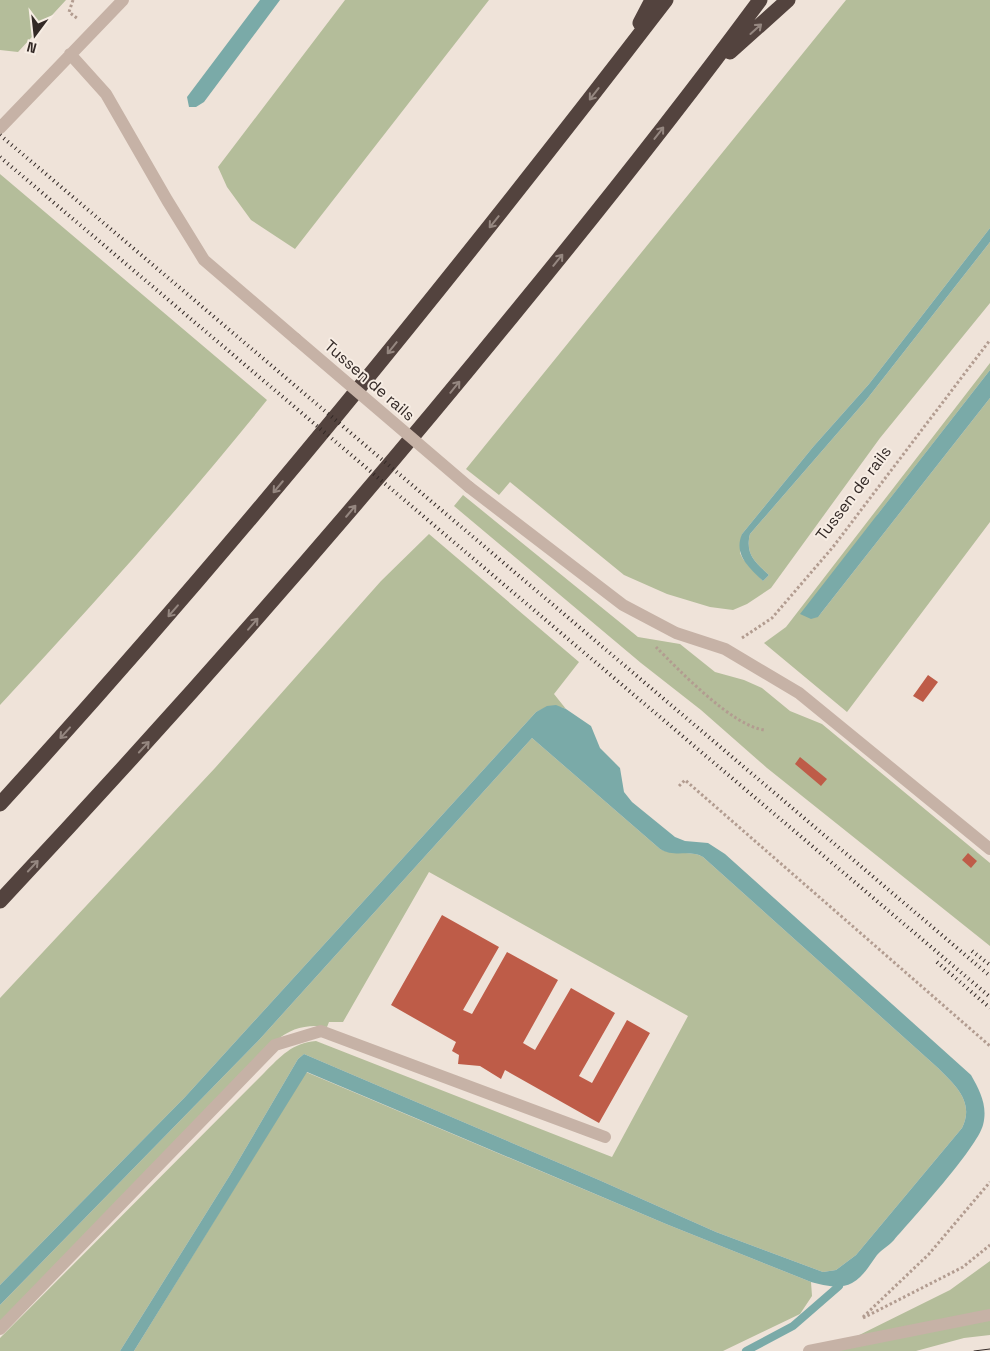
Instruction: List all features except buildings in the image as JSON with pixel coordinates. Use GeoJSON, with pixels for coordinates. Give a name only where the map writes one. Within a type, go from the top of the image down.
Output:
{"type":"FeatureCollection","features":[{"type":"Feature","properties":{"kind":"highway"},"geometry":{"type":"LineString","coordinates":[[624,55],[652,0]]}},
{"type":"Feature","properties":{"kind":"highway"},"geometry":{"type":"LineString","coordinates":[[0,804],[98,697],[303,457],[502,212],[666,0]]}},
{"type":"Feature","properties":{"kind":"highway"},"geometry":{"type":"LineString","coordinates":[[0,902],[154,736],[337,528],[470,368],[706,73],[760,0]]}},
{"type":"Feature","properties":{"kind":"highway"},"geometry":{"type":"LineString","coordinates":[[706,73],[788,0]]}},
{"type":"Feature","properties":{"kind":"street"},"geometry":{"type":"LineString","coordinates":[[0,128],[123,0]]}},
{"type":"Feature","properties":{"kind":"street","name":"Tussen de rails"},"geometry":{"type":"LineString","coordinates":[[70,54],[106,94],[204,260],[469,487],[623,605],[676,632],[725,649],[799,693],[990,849]]}},
{"type":"Feature","properties":{"kind":"street"},"geometry":{"type":"LineString","coordinates":[[0,1329],[275,1045],[321,1031],[605,1137]]}},
{"type":"Feature","properties":{"kind":"street"},"geometry":{"type":"LineString","coordinates":[[809,1351],[990,1315]]}},
{"type":"Feature","properties":{"kind":"path","name":"Tussen de rails"},"geometry":{"type":"LineString","coordinates":[[725,649],[772,618],[833,547],[990,340]]}},
{"type":"Feature","properties":{"kind":"path"},"geometry":{"type":"LineString","coordinates":[[680,669],[709,697],[741,721],[756,729],[765,730]]}},
{"type":"Feature","properties":{"kind":"path"},"geometry":{"type":"LineString","coordinates":[[679,786],[685,780],[990,1046]]}},
{"type":"Feature","properties":{"kind":"path"},"geometry":{"type":"LineString","coordinates":[[990,1182],[929,1254],[858,1321],[963,1267],[990,1245]]}},
{"type":"Feature","properties":{"kind":"green space"},"geometry":{"type":"Polygon","coordinates":[[[0,0],[66,0],[18,52],[0,50],[0,0]]]}},
{"type":"Feature","properties":{"kind":"green space"},"geometry":{"type":"Polygon","coordinates":[[[345,0],[489,0],[295,249],[251,220],[227,187],[218,167],[345,0]]]}},
{"type":"Feature","properties":{"kind":"green space"},"geometry":{"type":"Polygon","coordinates":[[[846,0],[990,0],[990,228],[869,384],[813,447],[742,534],[740,553],[763,581],[769,575],[752,557],[749,547],[750,534],[867,399],[990,242],[990,303],[880,438],[771,588],[747,604],[733,610],[710,607],[667,594],[624,575],[510,482],[499,495],[466,469],[846,0]]]}},
{"type":"Feature","properties":{"kind":"green space"},"geometry":{"type":"Polygon","coordinates":[[[0,174],[267,400],[136,555],[0,705],[0,174]]]}},
{"type":"Feature","properties":{"kind":"green space"},"geometry":{"type":"Polygon","coordinates":[[[990,363],[990,370],[878,514],[818,617],[990,398],[990,522],[847,712],[764,643],[786,627],[990,363]]]}},
{"type":"Feature","properties":{"kind":"green space"},"geometry":{"type":"Polygon","coordinates":[[[463,495],[638,637],[680,644],[715,672],[744,680],[762,688],[790,711],[822,724],[990,863],[990,946],[767,768],[701,710],[641,663],[454,506],[463,495]]]}},
{"type":"Feature","properties":{"kind":"green space"},"geometry":{"type":"Polygon","coordinates":[[[429,534],[579,662],[554,694],[566,709],[551,706],[536,712],[185,1097],[0,1285],[0,998],[215,768],[381,581],[429,534]]]}},
{"type":"Feature","properties":{"kind":"green space"},"geometry":{"type":"Polygon","coordinates":[[[532,738],[660,849],[703,857],[938,1068],[961,1095],[965,1102],[966,1110],[962,1128],[856,1255],[836,1270],[823,1272],[716,1232],[304,1054],[298,1059],[230,1175],[120,1351],[0,1351],[0,1338],[276,1061],[287,1051],[300,1044],[316,1041],[612,1157],[688,1016],[429,872],[343,1022],[329,1022],[327,1027],[313,1026],[300,1028],[287,1033],[276,1041],[0,1322],[0,1305],[259,1040],[532,738]]]}},
{"type":"Feature","properties":{"kind":"green space"},"geometry":{"type":"Polygon","coordinates":[[[306,1072],[666,1224],[811,1282],[812,1296],[800,1314],[723,1351],[134,1351],[306,1072]]]}},
{"type":"Feature","properties":{"kind":"green space"},"geometry":{"type":"Polygon","coordinates":[[[990,1261],[990,1335],[964,1338],[916,1351],[827,1351],[950,1290],[990,1261]]]}},
{"type":"Feature","properties":{"kind":"water"},"geometry":{"type":"Polygon","coordinates":[[[260,0],[280,0],[204,102],[196,107],[189,107],[187,97],[260,0]]]}},
{"type":"Feature","properties":{"kind":"water"},"geometry":{"type":"Polygon","coordinates":[[[990,228],[990,242],[867,399],[750,534],[749,547],[752,557],[769,575],[763,581],[748,566],[741,555],[740,542],[742,534],[813,447],[869,384],[990,228]]]}},
{"type":"Feature","properties":{"kind":"water"},"geometry":{"type":"Polygon","coordinates":[[[990,370],[990,398],[818,617],[811,619],[800,614],[990,370]]]}},
{"type":"Feature","properties":{"kind":"water"},"geometry":{"type":"Polygon","coordinates":[[[556,705],[566,709],[591,726],[600,748],[620,768],[624,792],[632,802],[675,837],[685,841],[708,843],[725,854],[971,1075],[984,1105],[983,1125],[978,1136],[943,1183],[894,1240],[877,1255],[863,1274],[852,1283],[842,1286],[811,1282],[666,1224],[307,1072],[134,1351],[120,1351],[230,1175],[298,1059],[304,1054],[716,1232],[823,1272],[836,1270],[856,1255],[962,1128],[965,1119],[965,1102],[951,1081],[938,1068],[703,857],[693,854],[665,852],[660,849],[532,738],[259,1040],[0,1305],[0,1285],[185,1097],[536,712],[547,706],[556,705]]]}},
{"type":"Feature","properties":{"kind":"waterway"},"geometry":{"type":"LineString","coordinates":[[746,1351],[793,1326],[839,1286]]}},
{"type":"Feature","properties":{"kind":"tram line"},"geometry":{"type":"LineString","coordinates":[[974,1351],[990,1349]]}},
{"type":"Feature","properties":{"kind":"railway"},"geometry":{"type":"LineString","coordinates":[[0,135],[990,976]]}},
{"type":"Feature","properties":{"kind":"railway"},"geometry":{"type":"LineString","coordinates":[[0,157],[990,997]]}},
{"type":"Feature","properties":{"kind":"railway"},"geometry":{"type":"LineString","coordinates":[[972,951],[990,965]]}},
{"type":"Feature","properties":{"kind":"railway"},"geometry":{"type":"LineString","coordinates":[[937,962],[990,1008]]}}]}
